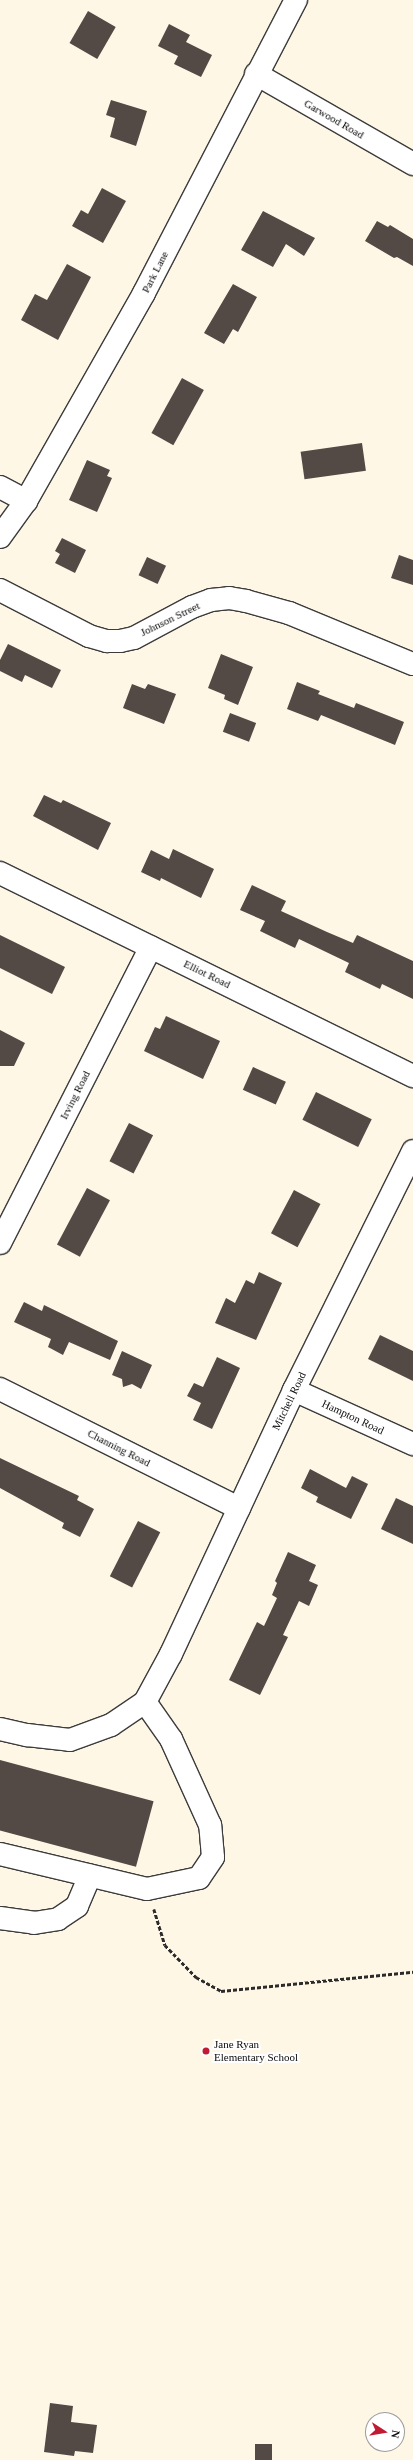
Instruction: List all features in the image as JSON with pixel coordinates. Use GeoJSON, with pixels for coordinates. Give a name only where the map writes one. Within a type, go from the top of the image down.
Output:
{"type":"FeatureCollection","features":[{"type":"Feature","properties":{"kind":"street","name":"Park Lane"},"geometry":{"type":"LineString","coordinates":[[0,537],[26,501],[144,293],[256,74],[296,0]]}},
{"type":"Feature","properties":{"kind":"street","name":"Garwood Road"},"geometry":{"type":"LineString","coordinates":[[256,74],[413,164]]}},
{"type":"Feature","properties":{"kind":"street"},"geometry":{"type":"LineString","coordinates":[[0,487],[26,501]]}},
{"type":"Feature","properties":{"kind":"street","name":"Johnson Street"},"geometry":{"type":"LineString","coordinates":[[0,590],[89,636],[107,641],[120,641],[134,638],[192,606],[211,600],[229,598],[246,601],[289,613],[413,664]]}},
{"type":"Feature","properties":{"kind":"street","name":"Elliot Road"},"geometry":{"type":"LineString","coordinates":[[0,873],[413,1076]]}},
{"type":"Feature","properties":{"kind":"street","name":"Irving Road"},"geometry":{"type":"LineString","coordinates":[[0,1243],[151,946]]}},
{"type":"Feature","properties":{"kind":"street","name":"Mitchell Road"},"geometry":{"type":"LineString","coordinates":[[145,1702],[170,1654],[294,1390],[413,1152]]}},
{"type":"Feature","properties":{"kind":"street","name":"Channing Road"},"geometry":{"type":"LineString","coordinates":[[0,1389],[239,1508]]}},
{"type":"Feature","properties":{"kind":"street","name":"Hampton Road"},"geometry":{"type":"LineString","coordinates":[[294,1390],[413,1444]]}},
{"type":"Feature","properties":{"kind":"street"},"geometry":{"type":"LineString","coordinates":[[0,1729],[27,1735],[70,1740],[111,1726],[145,1702],[171,1738],[210,1825],[213,1857],[199,1878],[147,1889],[0,1854]]}},
{"type":"Feature","properties":{"kind":"street"},"geometry":{"type":"LineString","coordinates":[[0,1918],[34,1923],[58,1919],[77,1906],[90,1876]]}},
{"type":"Feature","properties":{"kind":"path"},"geometry":{"type":"LineString","coordinates":[[147,1889],[165,1945],[196,1977],[221,1991],[413,1972]]}},
{"type":"Feature","properties":{"kind":"building"},"geometry":{"type":"Polygon","coordinates":[[[88,11],[116,27],[97,59],[70,43],[88,11]]]}},
{"type":"Feature","properties":{"kind":"building"},"geometry":{"type":"Polygon","coordinates":[[[169,24],[190,35],[186,42],[212,55],[201,77],[174,64],[178,56],[158,46],[169,24]]]}},
{"type":"Feature","properties":{"kind":"building"},"geometry":{"type":"Polygon","coordinates":[[[111,100],[147,111],[136,146],[110,137],[115,118],[106,115],[111,100]]]}},
{"type":"Feature","properties":{"kind":"building"},"geometry":{"type":"Polygon","coordinates":[[[102,188],[126,201],[103,243],[72,226],[81,210],[88,214],[102,188]]]}},
{"type":"Feature","properties":{"kind":"building"},"geometry":{"type":"Polygon","coordinates":[[[263,211],[315,238],[304,256],[286,244],[273,267],[241,250],[263,211]]]}},
{"type":"Feature","properties":{"kind":"building"},"geometry":{"type":"Polygon","coordinates":[[[377,221],[388,227],[390,225],[413,239],[413,266],[397,257],[394,258],[365,241],[377,221]]]}},
{"type":"Feature","properties":{"kind":"building"},"geometry":{"type":"Polygon","coordinates":[[[67,264],[91,277],[58,340],[21,320],[35,294],[47,300],[67,264]]]}},
{"type":"Feature","properties":{"kind":"building"},"geometry":{"type":"Polygon","coordinates":[[[233,284],[257,297],[238,332],[233,329],[224,344],[204,333],[233,284]]]}},
{"type":"Feature","properties":{"kind":"building"},"geometry":{"type":"Polygon","coordinates":[[[182,378],[204,390],[173,445],[151,433],[182,378]]]}},
{"type":"Feature","properties":{"kind":"building"},"geometry":{"type":"Polygon","coordinates":[[[362,443],[366,471],[305,479],[301,452],[362,443]]]}},
{"type":"Feature","properties":{"kind":"building"},"geometry":{"type":"Polygon","coordinates":[[[87,460],[110,470],[107,476],[112,478],[97,512],[69,500],[87,460]]]}},
{"type":"Feature","properties":{"kind":"building"},"geometry":{"type":"Polygon","coordinates":[[[62,538],[86,550],[75,573],[55,563],[60,554],[55,551],[62,538]]]}},
{"type":"Feature","properties":{"kind":"building"},"geometry":{"type":"Polygon","coordinates":[[[399,555],[413,560],[413,585],[391,578],[399,555]]]}},
{"type":"Feature","properties":{"kind":"building"},"geometry":{"type":"Polygon","coordinates":[[[147,557],[166,566],[158,584],[139,575],[147,557]]]}},
{"type":"Feature","properties":{"kind":"building"},"geometry":{"type":"Polygon","coordinates":[[[8,644],[61,670],[52,688],[25,675],[22,682],[0,671],[0,660],[8,644]]]}},
{"type":"Feature","properties":{"kind":"building"},"geometry":{"type":"Polygon","coordinates":[[[221,654],[253,667],[238,705],[224,699],[225,695],[208,688],[221,654]]]}},
{"type":"Feature","properties":{"kind":"building"},"geometry":{"type":"Polygon","coordinates":[[[297,682],[320,691],[318,694],[354,708],[356,703],[404,722],[395,745],[321,715],[318,721],[287,709],[297,682]]]}},
{"type":"Feature","properties":{"kind":"building"},"geometry":{"type":"Polygon","coordinates":[[[132,684],[145,689],[148,684],[176,694],[164,724],[123,708],[132,684]]]}},
{"type":"Feature","properties":{"kind":"building"},"geometry":{"type":"Polygon","coordinates":[[[230,713],[256,723],[249,742],[223,732],[230,713]]]}},
{"type":"Feature","properties":{"kind":"building"},"geometry":{"type":"Polygon","coordinates":[[[44,795],[61,803],[63,800],[111,823],[98,850],[33,816],[44,795]]]}},
{"type":"Feature","properties":{"kind":"building"},"geometry":{"type":"Polygon","coordinates":[[[173,849],[214,869],[201,898],[161,878],[160,881],[141,872],[151,850],[169,859],[173,849]]]}},
{"type":"Feature","properties":{"kind":"building"},"geometry":{"type":"Polygon","coordinates":[[[252,885],[286,901],[281,911],[353,943],[357,935],[413,961],[413,999],[382,984],[380,989],[345,972],[349,963],[299,939],[295,948],[260,931],[265,921],[240,910],[252,885]]]}},
{"type":"Feature","properties":{"kind":"building"},"geometry":{"type":"Polygon","coordinates":[[[0,935],[65,967],[52,994],[0,968],[0,935]]]}},
{"type":"Feature","properties":{"kind":"building"},"geometry":{"type":"Polygon","coordinates":[[[166,1016],[220,1041],[203,1079],[144,1051],[155,1027],[160,1029],[166,1016]]]}},
{"type":"Feature","properties":{"kind":"building"},"geometry":{"type":"Polygon","coordinates":[[[0,1030],[25,1043],[14,1066],[0,1066],[0,1030]]]}},
{"type":"Feature","properties":{"kind":"building"},"geometry":{"type":"Polygon","coordinates":[[[253,1067],[286,1082],[276,1104],[243,1090],[253,1067]]]}},
{"type":"Feature","properties":{"kind":"building"},"geometry":{"type":"Polygon","coordinates":[[[316,1092],[372,1119],[358,1147],[302,1120],[316,1092]]]}},
{"type":"Feature","properties":{"kind":"building"},"geometry":{"type":"Polygon","coordinates":[[[129,1123],[153,1135],[134,1174],[109,1161],[129,1123]]]}},
{"type":"Feature","properties":{"kind":"building"},"geometry":{"type":"Polygon","coordinates":[[[87,1188],[110,1200],[80,1257],[57,1245],[87,1188]]]}},
{"type":"Feature","properties":{"kind":"building"},"geometry":{"type":"Polygon","coordinates":[[[294,1190],[320,1204],[297,1247],[271,1233],[294,1190]]]}},
{"type":"Feature","properties":{"kind":"building"},"geometry":{"type":"Polygon","coordinates":[[[259,1272],[282,1283],[256,1340],[215,1323],[226,1298],[235,1303],[246,1280],[254,1284],[259,1272]]]}},
{"type":"Feature","properties":{"kind":"building"},"geometry":{"type":"Polygon","coordinates":[[[24,1302],[42,1311],[44,1305],[118,1341],[110,1360],[69,1342],[63,1355],[48,1347],[51,1339],[14,1322],[24,1302]]]}},
{"type":"Feature","properties":{"kind":"building"},"geometry":{"type":"Polygon","coordinates":[[[380,1335],[413,1351],[413,1381],[368,1359],[380,1335]]]}},
{"type":"Feature","properties":{"kind":"building"},"geometry":{"type":"Polygon","coordinates":[[[122,1351],[152,1365],[141,1389],[132,1384],[123,1387],[122,1379],[112,1375],[122,1351]]]}},
{"type":"Feature","properties":{"kind":"building"},"geometry":{"type":"Polygon","coordinates":[[[217,1357],[240,1368],[212,1429],[193,1420],[201,1403],[187,1396],[194,1383],[203,1387],[217,1357]]]}},
{"type":"Feature","properties":{"kind":"building"},"geometry":{"type":"Polygon","coordinates":[[[0,1458],[79,1496],[77,1500],[94,1509],[80,1537],[62,1528],[64,1523],[0,1488],[0,1458]]]}},
{"type":"Feature","properties":{"kind":"building"},"geometry":{"type":"Polygon","coordinates":[[[310,1469],[346,1488],[352,1476],[368,1484],[351,1519],[316,1502],[318,1497],[301,1488],[310,1469]]]}},
{"type":"Feature","properties":{"kind":"building"},"geometry":{"type":"Polygon","coordinates":[[[396,1498],[413,1506],[413,1544],[381,1529],[396,1498]]]}},
{"type":"Feature","properties":{"kind":"building"},"geometry":{"type":"Polygon","coordinates":[[[138,1521],[160,1532],[132,1588],[110,1576],[138,1521]]]}},
{"type":"Feature","properties":{"kind":"building"},"geometry":{"type":"Polygon","coordinates":[[[288,1552],[316,1565],[309,1581],[318,1585],[309,1606],[299,1601],[283,1635],[288,1637],[260,1695],[229,1680],[257,1622],[264,1626],[277,1598],[272,1595],[277,1583],[275,1581],[288,1552]]]}},
{"type":"Feature","properties":{"kind":"building"},"geometry":{"type":"Polygon","coordinates":[[[0,1760],[154,1801],[136,1867],[0,1830],[0,1760]]]}},
{"type":"Feature","properties":{"kind":"building"},"geometry":{"type":"Polygon","coordinates":[[[50,2403],[73,2406],[71,2422],[97,2425],[93,2453],[75,2451],[74,2456],[44,2452],[50,2403]]]}},
{"type":"Feature","properties":{"kind":"building"},"geometry":{"type":"Polygon","coordinates":[[[255,2444],[272,2444],[272,2460],[255,2460],[255,2444]]]}},
{"type":"Feature","properties":{"kind":"place","name":"Jane Ryan Elementary School"},"geometry":{"type":"Point","coordinates":[206,2051]}}]}
